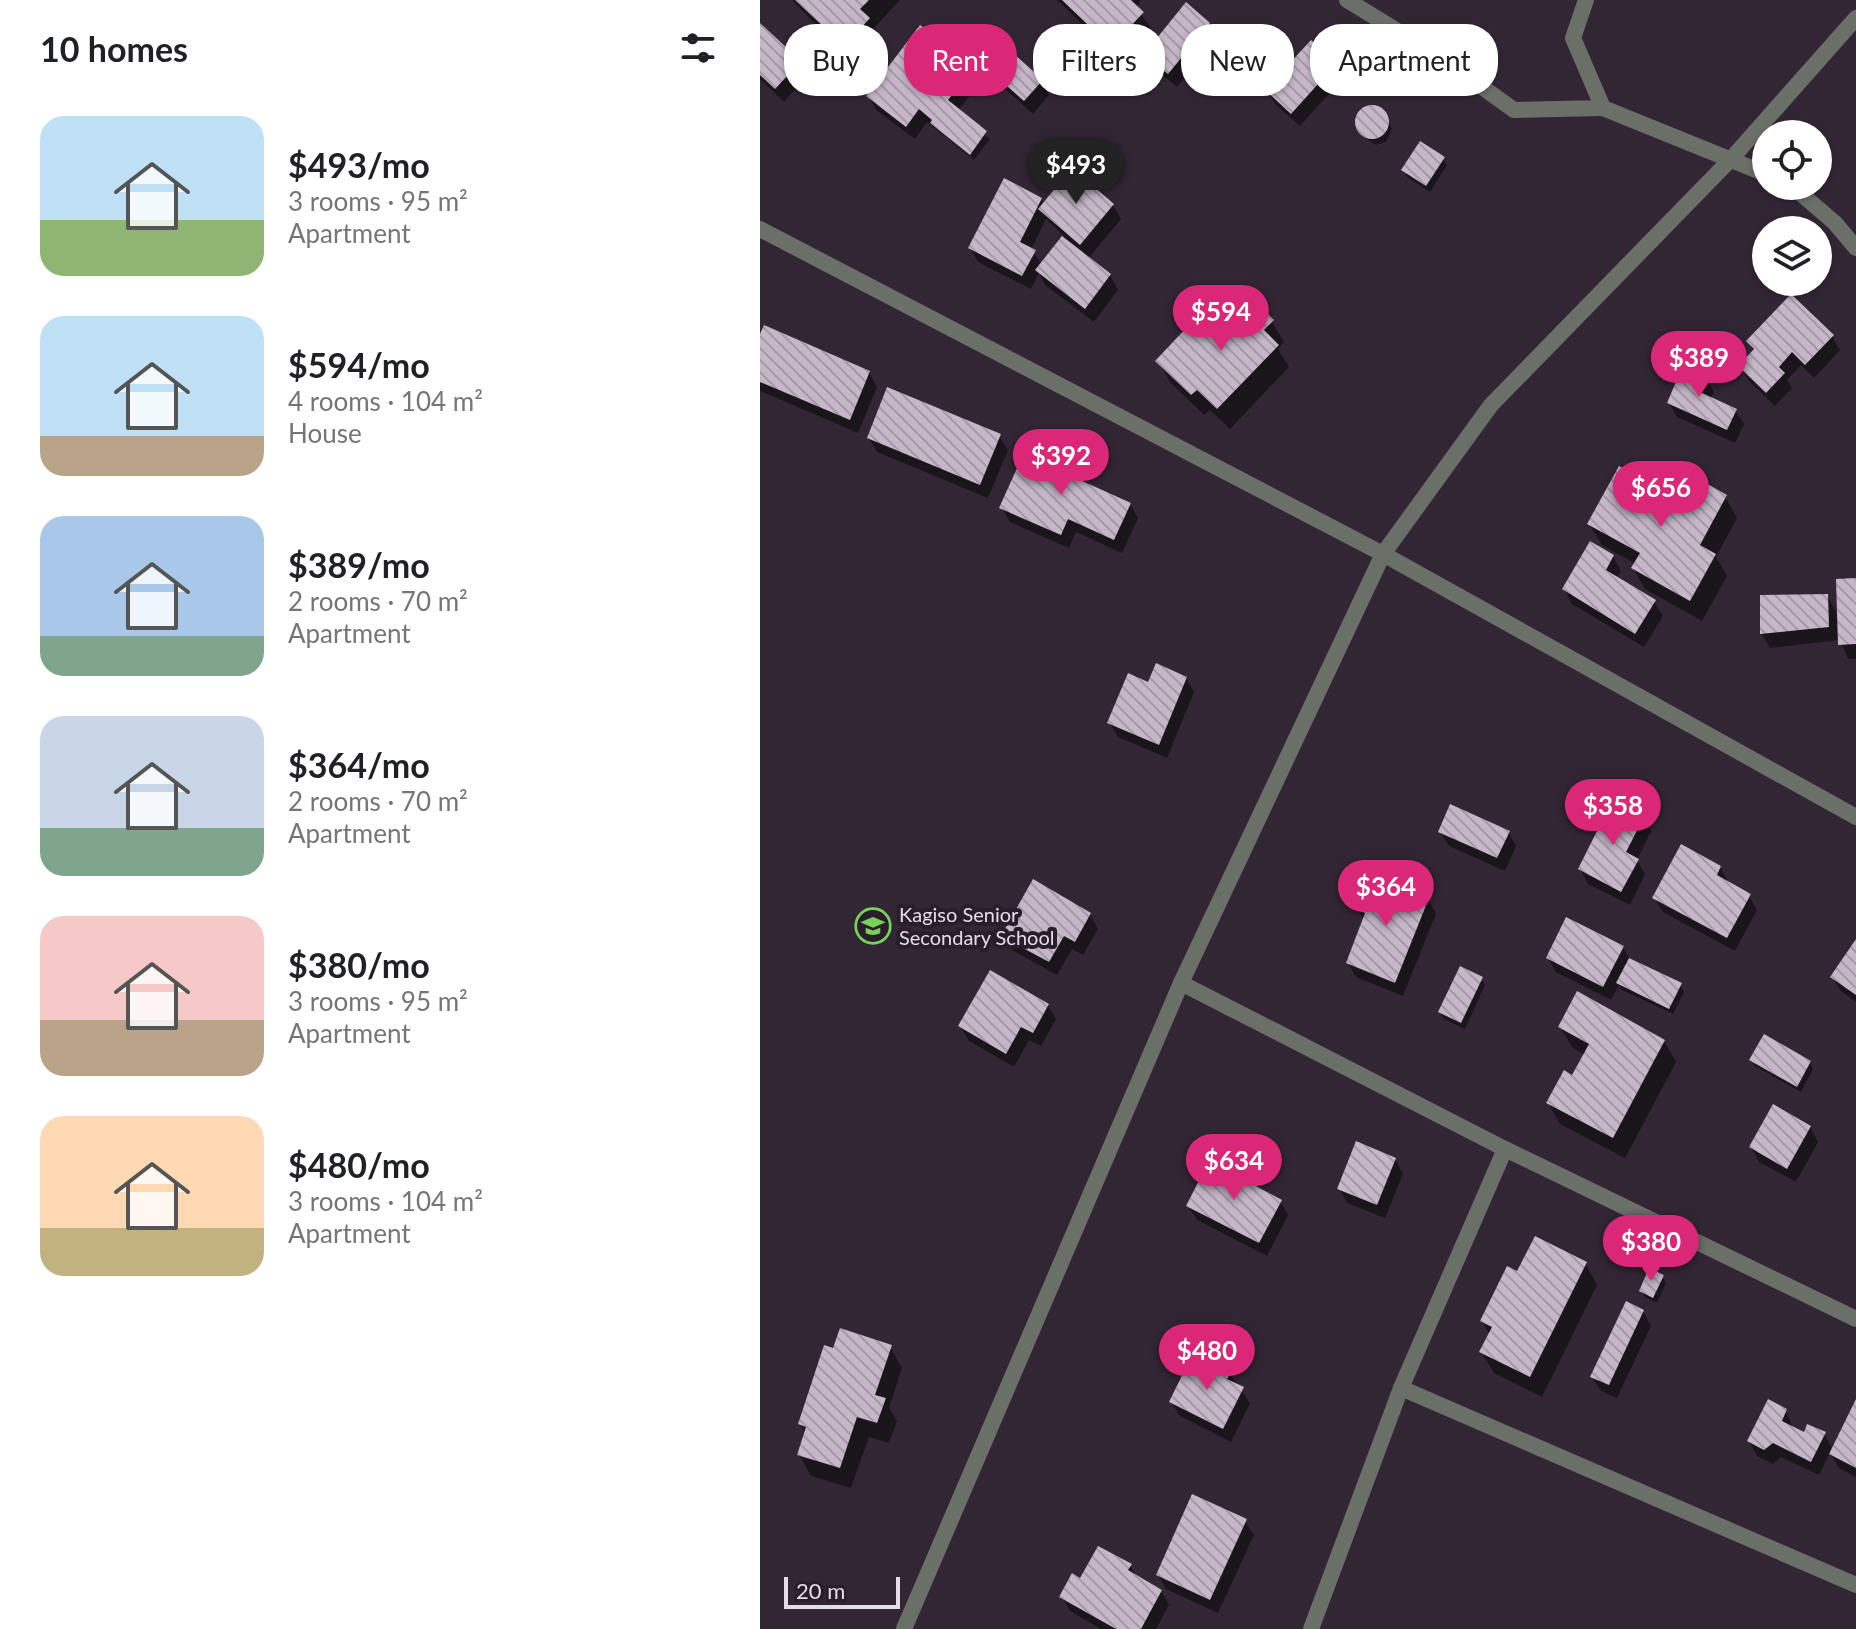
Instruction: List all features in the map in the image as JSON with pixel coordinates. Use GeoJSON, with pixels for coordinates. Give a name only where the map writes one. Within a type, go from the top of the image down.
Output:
{"type":"FeatureCollection","features":[{"type":"Feature","properties":{"kind":"street"},"geometry":{"type":"LineString","coordinates":[[1347,0],[1443,59],[1514,110],[1603,108],[1752,167]]}},
{"type":"Feature","properties":{"kind":"street"},"geometry":{"type":"LineString","coordinates":[[1586,0],[1573,38],[1603,108]]}},
{"type":"Feature","properties":{"kind":"street"},"geometry":{"type":"LineString","coordinates":[[904,1629],[1181,983],[1383,554],[1491,405],[1732,158],[1856,18]]}},
{"type":"Feature","properties":{"kind":"street"},"geometry":{"type":"LineString","coordinates":[[1808,200],[1835,223],[1856,248]]}},
{"type":"Feature","properties":{"kind":"street"},"geometry":{"type":"LineString","coordinates":[[760,229],[1383,554],[1856,817]]}},
{"type":"Feature","properties":{"kind":"street"},"geometry":{"type":"LineString","coordinates":[[1181,983],[1505,1149],[1856,1319]]}},
{"type":"Feature","properties":{"kind":"street"},"geometry":{"type":"LineString","coordinates":[[1311,1629],[1401,1388],[1505,1149]]}},
{"type":"Feature","properties":{"kind":"street"},"geometry":{"type":"LineString","coordinates":[[1401,1388],[1856,1585]]}},
{"type":"Feature","properties":{"kind":"building"},"geometry":{"type":"Polygon","coordinates":[[[795,0],[869,0],[860,9],[870,18],[864,24],[821,24],[795,0]]]}},
{"type":"Feature","properties":{"kind":"building"},"geometry":{"type":"Polygon","coordinates":[[[1062,0],[1131,0],[1144,12],[1133,24],[1087,24],[1062,0]]]}},
{"type":"Feature","properties":{"kind":"building"},"geometry":{"type":"Polygon","coordinates":[[[1186,2],[1210,23],[1181,24],[1181,58],[1168,74],[1165,72],[1165,28],[1186,2]]]}},
{"type":"Feature","properties":{"kind":"building"},"geometry":{"type":"Polygon","coordinates":[[[760,23],[784,45],[784,79],[775,89],[760,75],[760,23]]]}},
{"type":"Feature","properties":{"kind":"building"},"geometry":{"type":"Polygon","coordinates":[[[1310,41],[1310,93],[1291,114],[1272,96],[1294,96],[1294,58],[1310,41]]]}},
{"type":"Feature","properties":{"kind":"building"},"geometry":{"type":"Polygon","coordinates":[[[904,46],[904,96],[951,96],[948,100],[987,131],[970,155],[930,123],[932,120],[919,109],[906,127],[866,96],[888,96],[888,67],[904,46]]]}},
{"type":"Feature","properties":{"kind":"building"},"geometry":{"type":"Polygon","coordinates":[[[1017,57],[1033,71],[1033,91],[1024,101],[1017,95],[1017,57]]]}},
{"type":"Feature","properties":{"kind":"building"},"geometry":{"type":"Polygon","coordinates":[[[1372,105],[1384,110],[1389,122],[1384,134],[1372,139],[1360,134],[1355,122],[1360,110],[1372,105]]]}},
{"type":"Feature","properties":{"kind":"building"},"geometry":{"type":"Polygon","coordinates":[[[1420,141],[1445,157],[1426,186],[1401,170],[1420,141]]]}},
{"type":"Feature","properties":{"kind":"building"},"geometry":{"type":"Polygon","coordinates":[[[1072,168],[1114,204],[1080,245],[1038,209],[1072,168]]]}},
{"type":"Feature","properties":{"kind":"building"},"geometry":{"type":"Polygon","coordinates":[[[1004,178],[1042,198],[1020,242],[1036,250],[1022,276],[968,248],[1004,178]]]}},
{"type":"Feature","properties":{"kind":"building"},"geometry":{"type":"Polygon","coordinates":[[[1062,236],[1111,274],[1085,309],[1035,270],[1062,236]]]}},
{"type":"Feature","properties":{"kind":"building"},"geometry":{"type":"Polygon","coordinates":[[[1246,293],[1274,320],[1264,330],[1279,345],[1217,409],[1197,390],[1191,395],[1155,361],[1190,324],[1203,337],[1246,293]]]}},
{"type":"Feature","properties":{"kind":"building"},"geometry":{"type":"Polygon","coordinates":[[[1789,296],[1793,296],[1834,335],[1805,365],[1792,352],[1779,367],[1785,373],[1766,393],[1738,366],[1754,349],[1746,341],[1789,296]]]}},
{"type":"Feature","properties":{"kind":"building"},"geometry":{"type":"Polygon","coordinates":[[[764,325],[870,371],[850,420],[760,382],[760,334],[764,325]]]}},
{"type":"Feature","properties":{"kind":"building"},"geometry":{"type":"Polygon","coordinates":[[[1683,365],[1708,376],[1700,392],[1737,409],[1727,430],[1667,403],[1683,365]]]}},
{"type":"Feature","properties":{"kind":"building"},"geometry":{"type":"Polygon","coordinates":[[[887,387],[1001,434],[980,485],[867,438],[887,387]]]}},
{"type":"Feature","properties":{"kind":"building"},"geometry":{"type":"Polygon","coordinates":[[[1027,446],[1073,466],[1069,475],[1131,503],[1114,540],[1068,519],[1061,535],[999,508],[1027,446]]]}},
{"type":"Feature","properties":{"kind":"building"},"geometry":{"type":"Polygon","coordinates":[[[1619,466],[1659,488],[1650,504],[1661,510],[1670,493],[1681,499],[1693,476],[1727,495],[1700,545],[1716,554],[1690,601],[1631,568],[1640,553],[1587,524],[1619,466]]]}},
{"type":"Feature","properties":{"kind":"building"},"geometry":{"type":"Polygon","coordinates":[[[1590,541],[1614,555],[1606,570],[1656,600],[1635,634],[1562,589],[1590,541]]]}},
{"type":"Feature","properties":{"kind":"building"},"geometry":{"type":"Polygon","coordinates":[[[1856,578],[1856,644],[1838,645],[1836,579],[1856,578]]]}},
{"type":"Feature","properties":{"kind":"building"},"geometry":{"type":"Polygon","coordinates":[[[1828,594],[1829,627],[1760,634],[1760,595],[1828,594]]]}},
{"type":"Feature","properties":{"kind":"building"},"geometry":{"type":"Polygon","coordinates":[[[1156,663],[1187,677],[1159,745],[1107,723],[1128,673],[1148,682],[1156,663]]]}},
{"type":"Feature","properties":{"kind":"building"},"geometry":{"type":"Polygon","coordinates":[[[1613,799],[1645,815],[1626,852],[1639,859],[1621,892],[1578,869],[1613,799]]]}},
{"type":"Feature","properties":{"kind":"building"},"geometry":{"type":"Polygon","coordinates":[[[1450,804],[1510,831],[1497,858],[1438,832],[1450,804]]]}},
{"type":"Feature","properties":{"kind":"building"},"geometry":{"type":"Polygon","coordinates":[[[1681,844],[1721,866],[1717,875],[1751,894],[1727,938],[1652,898],[1681,844]]]}},
{"type":"Feature","properties":{"kind":"building"},"geometry":{"type":"Polygon","coordinates":[[[1370,874],[1429,898],[1395,983],[1346,963],[1365,913],[1356,909],[1370,874]]]}},
{"type":"Feature","properties":{"kind":"building"},"geometry":{"type":"Polygon","coordinates":[[[1033,879],[1091,913],[1075,942],[1064,936],[1049,962],[1001,936],[1033,879]]]}},
{"type":"Feature","properties":{"kind":"building"},"geometry":{"type":"Polygon","coordinates":[[[1566,917],[1624,946],[1603,987],[1546,958],[1566,917]]]}},
{"type":"Feature","properties":{"kind":"building"},"geometry":{"type":"Polygon","coordinates":[[[1856,939],[1856,995],[1830,977],[1856,939]]]}},
{"type":"Feature","properties":{"kind":"building"},"geometry":{"type":"Polygon","coordinates":[[[1629,958],[1682,983],[1669,1009],[1616,983],[1629,958]]]}},
{"type":"Feature","properties":{"kind":"building"},"geometry":{"type":"Polygon","coordinates":[[[1460,966],[1483,977],[1461,1023],[1438,1012],[1460,966]]]}},
{"type":"Feature","properties":{"kind":"building"},"geometry":{"type":"Polygon","coordinates":[[[990,970],[1049,1004],[1033,1033],[1021,1027],[1006,1054],[958,1026],[990,970]]]}},
{"type":"Feature","properties":{"kind":"building"},"geometry":{"type":"Polygon","coordinates":[[[1577,991],[1665,1040],[1613,1138],[1546,1103],[1564,1070],[1572,1075],[1589,1044],[1558,1027],[1577,991]]]}},
{"type":"Feature","properties":{"kind":"building"},"geometry":{"type":"Polygon","coordinates":[[[1764,1034],[1811,1061],[1797,1087],[1749,1060],[1764,1034]]]}},
{"type":"Feature","properties":{"kind":"building"},"geometry":{"type":"Polygon","coordinates":[[[1773,1104],[1811,1126],[1787,1169],[1749,1147],[1773,1104]]]}},
{"type":"Feature","properties":{"kind":"building"},"geometry":{"type":"Polygon","coordinates":[[[1356,1141],[1396,1158],[1377,1205],[1337,1189],[1356,1141]]]}},
{"type":"Feature","properties":{"kind":"building"},"geometry":{"type":"Polygon","coordinates":[[[1209,1161],[1282,1200],[1259,1243],[1186,1206],[1209,1161]]]}},
{"type":"Feature","properties":{"kind":"building"},"geometry":{"type":"Polygon","coordinates":[[[1535,1236],[1587,1262],[1530,1377],[1479,1352],[1492,1327],[1480,1321],[1507,1266],[1517,1271],[1535,1236]]]}},
{"type":"Feature","properties":{"kind":"building"},"geometry":{"type":"Polygon","coordinates":[[[1649,1268],[1664,1275],[1653,1298],[1639,1291],[1649,1268]]]}},
{"type":"Feature","properties":{"kind":"building"},"geometry":{"type":"Polygon","coordinates":[[[1626,1301],[1644,1310],[1609,1385],[1590,1377],[1626,1301]]]}},
{"type":"Feature","properties":{"kind":"building"},"geometry":{"type":"Polygon","coordinates":[[[840,1328],[892,1345],[875,1395],[886,1398],[877,1423],[857,1417],[840,1468],[797,1455],[806,1427],[798,1424],[824,1345],[833,1348],[840,1328]]]}},
{"type":"Feature","properties":{"kind":"building"},"geometry":{"type":"Polygon","coordinates":[[[1193,1353],[1231,1372],[1227,1379],[1244,1387],[1223,1429],[1169,1402],[1193,1353]]]}},
{"type":"Feature","properties":{"kind":"building"},"geometry":{"type":"Polygon","coordinates":[[[1768,1399],[1787,1409],[1782,1421],[1804,1432],[1807,1424],[1826,1432],[1811,1462],[1773,1443],[1764,1450],[1747,1441],[1768,1399]]]}},
{"type":"Feature","properties":{"kind":"building"},"geometry":{"type":"Polygon","coordinates":[[[1856,1399],[1856,1468],[1829,1454],[1856,1399]]]}},
{"type":"Feature","properties":{"kind":"building"},"geometry":{"type":"Polygon","coordinates":[[[1192,1494],[1247,1519],[1210,1600],[1156,1575],[1192,1494]]]}},
{"type":"Feature","properties":{"kind":"building"},"geometry":{"type":"Polygon","coordinates":[[[1098,1546],[1132,1564],[1128,1570],[1162,1590],[1141,1629],[1116,1629],[1059,1597],[1072,1573],[1080,1578],[1098,1546]]]}},
{"type":"Feature","properties":{"kind":"place","name":"Kagiso Senior Secondary School"},"geometry":{"type":"Point","coordinates":[873,926]}}]}
